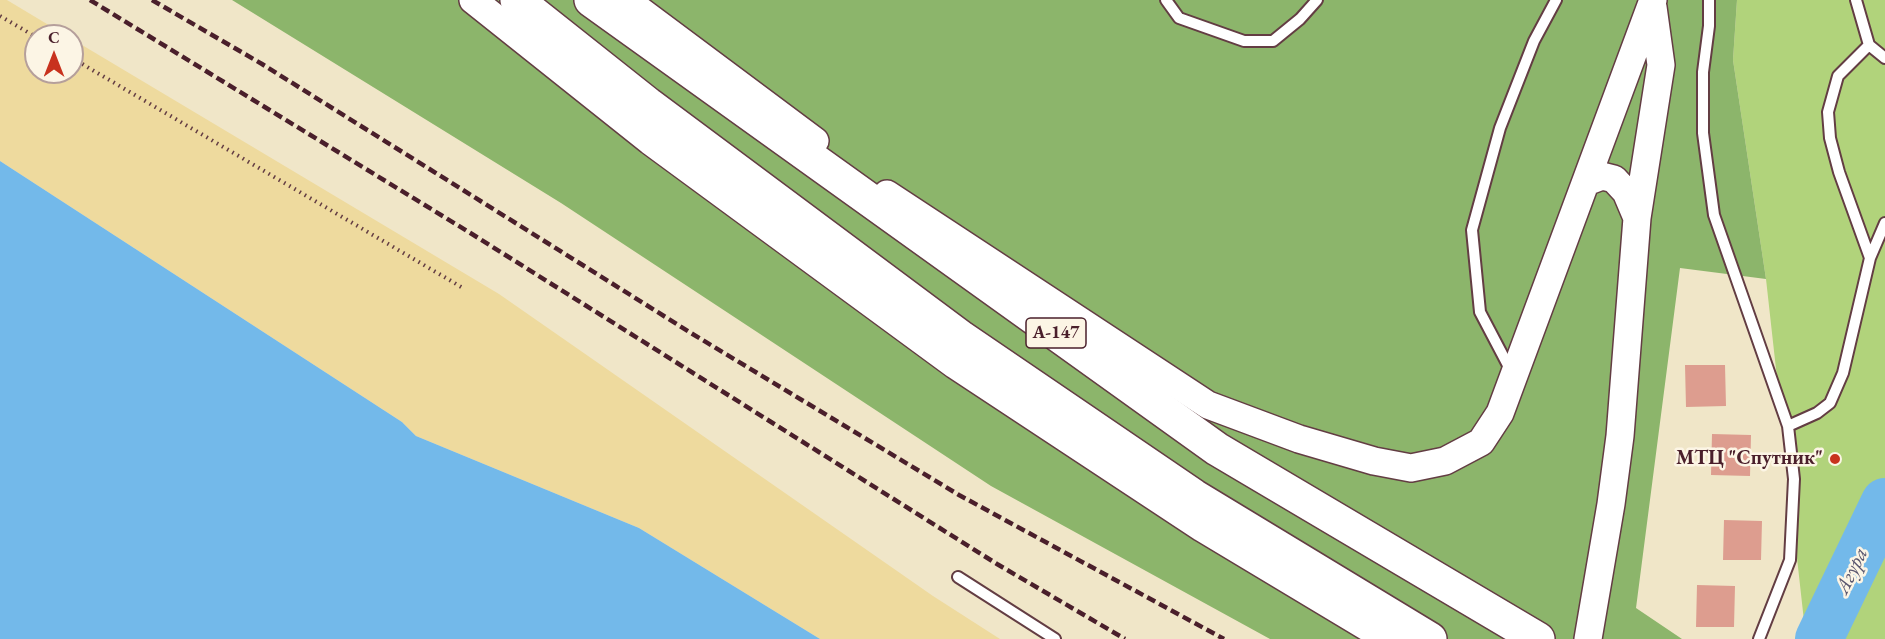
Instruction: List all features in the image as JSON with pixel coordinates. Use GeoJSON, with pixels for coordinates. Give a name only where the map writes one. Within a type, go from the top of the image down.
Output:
{"type":"FeatureCollection","features":[{"type":"Feature","properties":{"kind":"main road","name":"А-147"},"geometry":{"type":"LineString","coordinates":[[517,0],[648,104],[962,338],[1194,496],[1430,639]]}},
{"type":"Feature","properties":{"kind":"main road","name":"А-147"},"geometry":{"type":"LineString","coordinates":[[591,0],[1217,448],[1538,639]]}},
{"type":"Feature","properties":{"kind":"street"},"geometry":{"type":"LineString","coordinates":[[473,0],[650,141],[955,366],[1202,528],[1387,639]]}},
{"type":"Feature","properties":{"kind":"street"},"geometry":{"type":"LineString","coordinates":[[626,0],[874,185],[1208,405],[1299,439],[1374,461],[1411,468],[1445,461],[1481,442],[1500,413],[1653,2]]}},
{"type":"Feature","properties":{"kind":"street"},"geometry":{"type":"LineString","coordinates":[[1588,639],[1620,436],[1637,218],[1661,65],[1653,2]]}},
{"type":"Feature","properties":{"kind":"street"},"geometry":{"type":"LineString","coordinates":[[1586,182],[1602,176],[1614,179],[1626,192],[1637,218]]}},
{"type":"Feature","properties":{"kind":"lane"},"geometry":{"type":"LineString","coordinates":[[1166,0],[1179,18],[1244,41],[1273,40],[1300,19],[1317,0]]}},
{"type":"Feature","properties":{"kind":"lane"},"geometry":{"type":"LineString","coordinates":[[1514,377],[1480,312],[1472,230],[1500,128],[1534,41],[1556,0]]}},
{"type":"Feature","properties":{"kind":"lane"},"geometry":{"type":"LineString","coordinates":[[1708,0],[1709,26],[1703,72],[1703,133],[1714,215],[1788,426],[1794,479],[1790,560],[1759,639]]}},
{"type":"Feature","properties":{"kind":"lane"},"geometry":{"type":"LineString","coordinates":[[1856,0],[1869,45],[1885,58]]}},
{"type":"Feature","properties":{"kind":"lane"},"geometry":{"type":"LineString","coordinates":[[1869,45],[1838,76],[1828,112],[1830,138],[1839,172],[1870,258]]}},
{"type":"Feature","properties":{"kind":"lane"},"geometry":{"type":"LineString","coordinates":[[1788,426],[1817,413],[1830,403],[1843,373],[1870,258],[1885,223]]}},
{"type":"Feature","properties":{"kind":"lane"},"geometry":{"type":"LineString","coordinates":[[958,577],[1055,639]]}},
{"type":"Feature","properties":{"kind":"path"},"geometry":{"type":"LineString","coordinates":[[0,16],[24,30]]}},
{"type":"Feature","properties":{"kind":"path"},"geometry":{"type":"LineString","coordinates":[[84,65],[463,288]]}},
{"type":"Feature","properties":{"kind":"green space"},"geometry":{"type":"Polygon","coordinates":[[[232,0],[1737,0],[1733,60],[1766,279],[1680,268],[1636,608],[1682,639],[1270,639],[991,486],[561,203],[232,0]]]}},
{"type":"Feature","properties":{"kind":"green space","name":"МТЦ \"Спутник\""},"geometry":{"type":"Polygon","coordinates":[[[1737,0],[1885,0],[1885,639],[1806,639],[1766,279],[1733,60],[1737,0]]]}},
{"type":"Feature","properties":{"kind":"sand"},"geometry":{"type":"Polygon","coordinates":[[[0,0],[7,0],[47,24],[24,24],[24,84],[84,84],[84,46],[499,294],[933,596],[1000,639],[820,639],[639,528],[416,436],[402,422],[0,161],[0,0]]]}},
{"type":"Feature","properties":{"kind":"water"},"geometry":{"type":"Polygon","coordinates":[[[0,161],[402,422],[416,436],[639,528],[820,639],[0,639],[0,161]]]}},
{"type":"Feature","properties":{"kind":"building"},"geometry":{"type":"Polygon","coordinates":[[[1685,365],[1725,365],[1726,406],[1686,407],[1685,365]]]}},
{"type":"Feature","properties":{"kind":"building"},"geometry":{"type":"Polygon","coordinates":[[[1712,434],[1751,435],[1750,476],[1711,475],[1712,434]]]}},
{"type":"Feature","properties":{"kind":"building"},"geometry":{"type":"Polygon","coordinates":[[[1724,520],[1762,521],[1761,560],[1723,560],[1724,520]]]}},
{"type":"Feature","properties":{"kind":"building"},"geometry":{"type":"Polygon","coordinates":[[[1697,585],[1735,586],[1734,627],[1696,627],[1697,585]]]}},
{"type":"Feature","properties":{"kind":"waterway","name":"Агура"},"geometry":{"type":"LineString","coordinates":[[1819,639],[1885,502]]}},
{"type":"Feature","properties":{"kind":"railway"},"geometry":{"type":"LineString","coordinates":[[90,0],[472,234],[997,564],[1125,639]]}},
{"type":"Feature","properties":{"kind":"railway"},"geometry":{"type":"LineString","coordinates":[[152,0],[262,64],[691,333],[959,495],[1224,639]]}},
{"type":"Feature","properties":{"kind":"place","name":"МТЦ \"Спутник\""},"geometry":{"type":"Point","coordinates":[1835,459]}}]}
